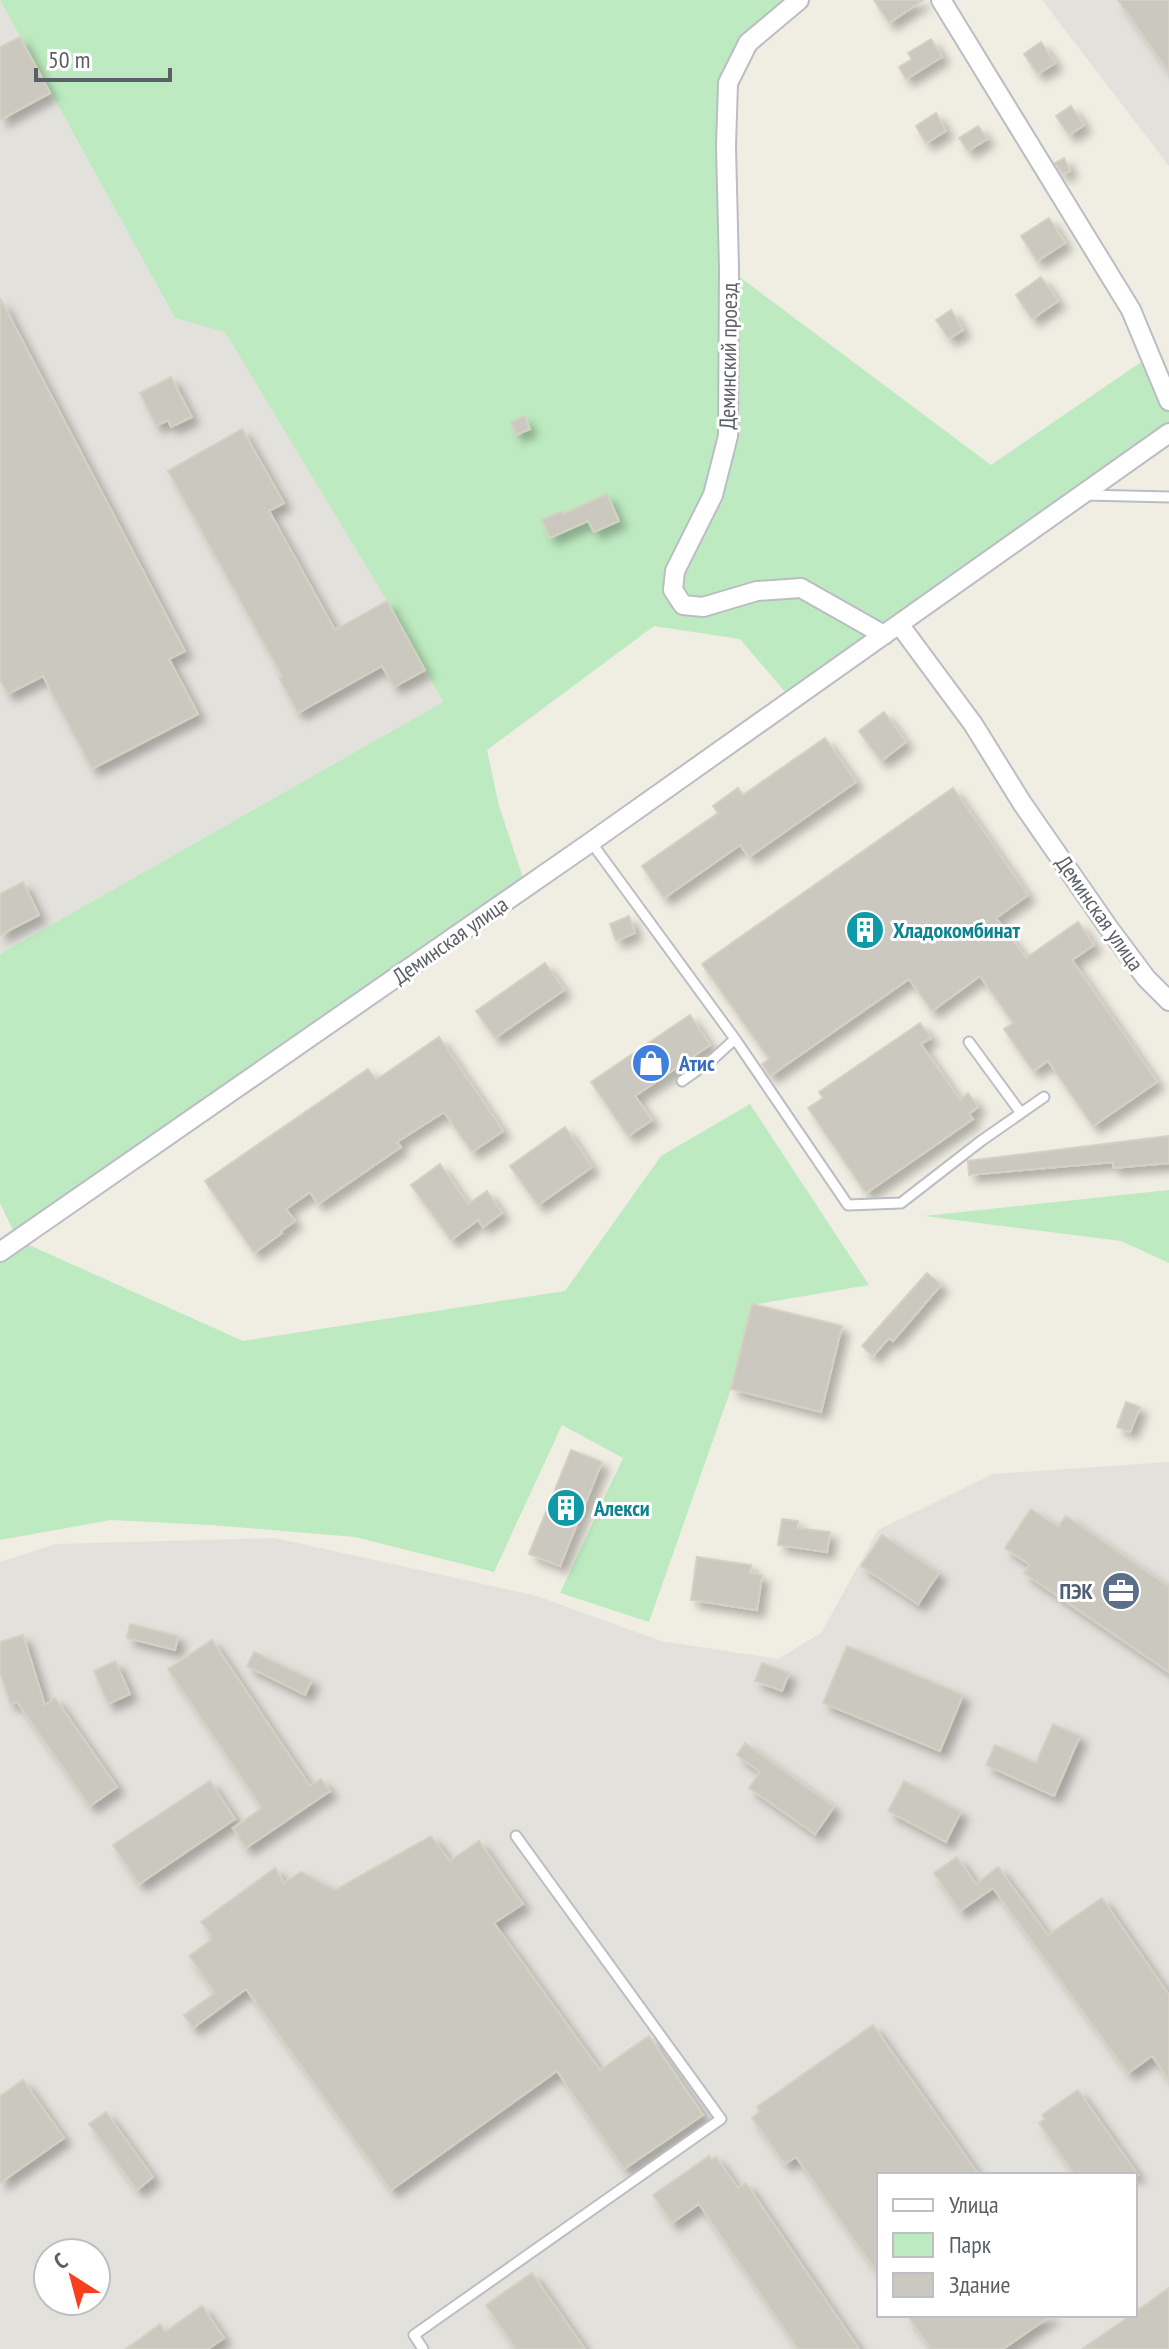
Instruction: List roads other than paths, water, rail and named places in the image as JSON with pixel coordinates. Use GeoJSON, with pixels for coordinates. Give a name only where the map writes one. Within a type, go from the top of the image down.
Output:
{"type":"FeatureCollection","features":[{"type":"Feature","properties":{"kind":"street","name":"Деминский проезд"},"geometry":{"type":"LineString","coordinates":[[799,0],[748,43],[728,83],[728,436],[713,495],[675,571],[673,590],[683,605],[703,607],[757,591],[801,588],[892,630]]}},
{"type":"Feature","properties":{"kind":"street"},"geometry":{"type":"LineString","coordinates":[[941,0],[1131,310],[1169,401]]}},
{"type":"Feature","properties":{"kind":"street","name":"Деминская улица"},"geometry":{"type":"LineString","coordinates":[[0,1252],[591,842],[1169,433]]}},
{"type":"Feature","properties":{"kind":"street","name":"Деминская улица"},"geometry":{"type":"LineString","coordinates":[[892,630],[973,724],[1022,803],[1108,927],[1146,978],[1169,1000]]}},
{"type":"Feature","properties":{"kind":"lane"},"geometry":{"type":"LineString","coordinates":[[1082,495],[1169,497]]}},
{"type":"Feature","properties":{"kind":"lane"},"geometry":{"type":"LineString","coordinates":[[591,842],[735,1039],[848,1205],[901,1203],[1044,1097]]}},
{"type":"Feature","properties":{"kind":"lane"},"geometry":{"type":"LineString","coordinates":[[682,1081],[735,1039]]}},
{"type":"Feature","properties":{"kind":"lane"},"geometry":{"type":"LineString","coordinates":[[969,1042],[1021,1113]]}},
{"type":"Feature","properties":{"kind":"lane"},"geometry":{"type":"LineString","coordinates":[[423,2349],[414,2335],[721,2119],[516,1836]]}},
{"type":"Feature","properties":{"kind":"place","name":"Хладокомбинат"},"geometry":{"type":"Point","coordinates":[865,930]}},
{"type":"Feature","properties":{"kind":"place","name":"Атис"},"geometry":{"type":"Point","coordinates":[651,1063]}},
{"type":"Feature","properties":{"kind":"place","name":"Алекси"},"geometry":{"type":"Point","coordinates":[566,1508]}},
{"type":"Feature","properties":{"kind":"place","name":"ПЭК"},"geometry":{"type":"Point","coordinates":[1121,1591]}}]}
